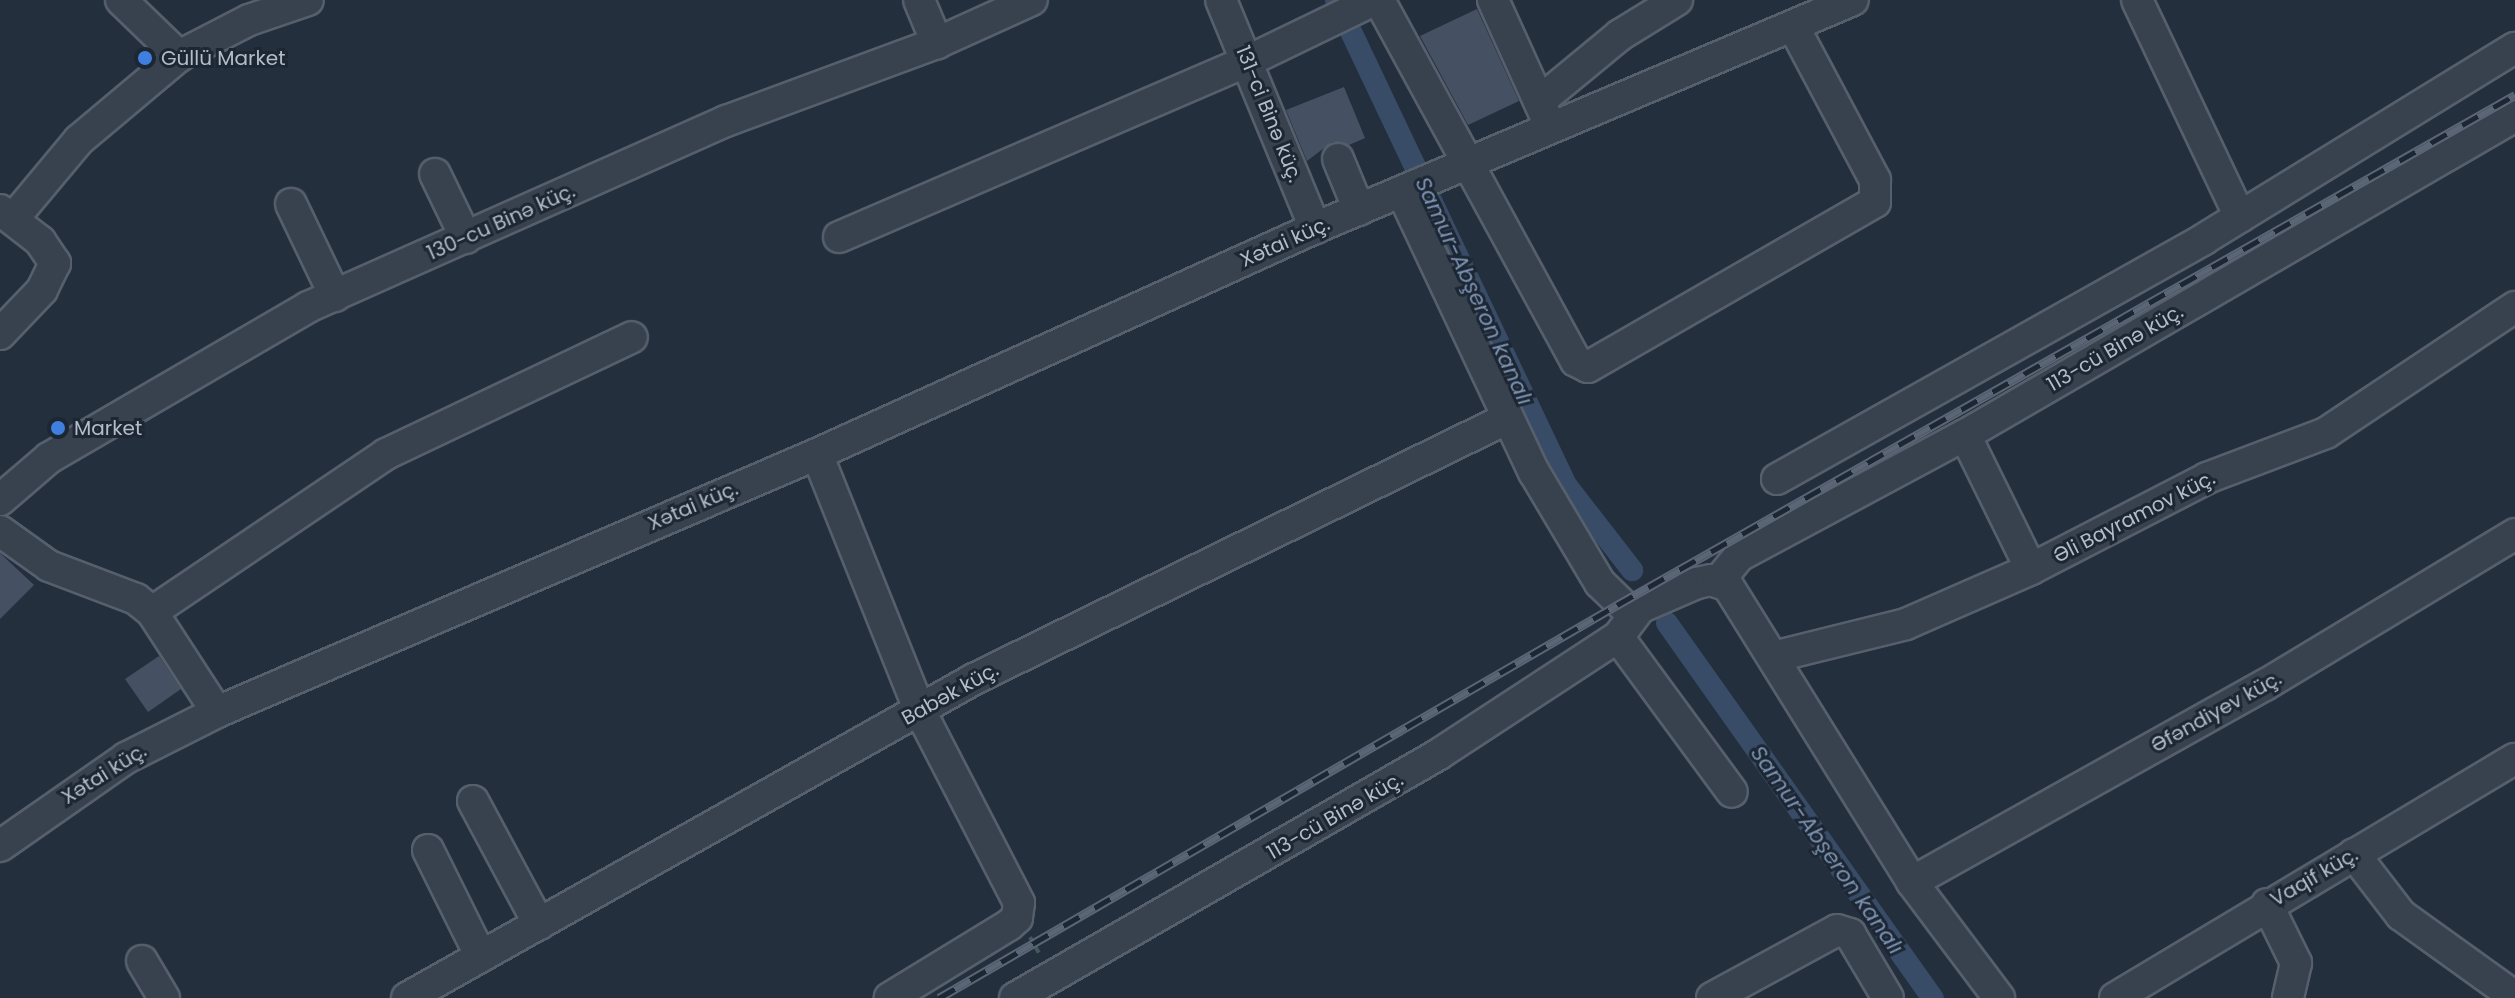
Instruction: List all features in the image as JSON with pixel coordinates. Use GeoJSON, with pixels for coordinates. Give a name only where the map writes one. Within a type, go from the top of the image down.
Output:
{"type":"FeatureCollection","features":[{"type":"Feature","properties":{"kind":"street"},"geometry":{"type":"LineString","coordinates":[[121,0],[179,56]]}},
{"type":"Feature","properties":{"kind":"street"},"geometry":{"type":"LineString","coordinates":[[0,334],[54,272],[49,253],[7,214],[79,140],[179,56],[249,20],[308,0]]}},
{"type":"Feature","properties":{"kind":"street"},"geometry":{"type":"LineString","coordinates":[[919,0],[937,43]]}},
{"type":"Feature","properties":{"kind":"street","name":"130-cu Binə küç."},"geometry":{"type":"LineString","coordinates":[[0,500],[49,458],[265,331],[335,296],[726,121],[937,43],[1032,0]]}},
{"type":"Feature","properties":{"kind":"street","name":"131-ci Binə küç."},"geometry":{"type":"LineString","coordinates":[[1221,0],[1315,228]]}},
{"type":"Feature","properties":{"kind":"street"},"geometry":{"type":"LineString","coordinates":[[1493,0],[1551,130]]}},
{"type":"Feature","properties":{"kind":"street"},"geometry":{"type":"LineString","coordinates":[[1540,101],[1620,35],[1677,0]]}},
{"type":"Feature","properties":{"kind":"street"},"geometry":{"type":"LineString","coordinates":[[1469,163],[1853,0]]}},
{"type":"Feature","properties":{"kind":"street"},"geometry":{"type":"LineString","coordinates":[[2137,0],[2240,217]]}},
{"type":"Feature","properties":{"kind":"street"},"geometry":{"type":"LineString","coordinates":[[839,237],[1248,61],[1371,3],[1469,163],[1576,361],[1588,367],[1875,202],[1875,180],[1793,26]]}},
{"type":"Feature","properties":{"kind":"street"},"geometry":{"type":"LineString","coordinates":[[1777,479],[2240,217],[2515,48]]}},
{"type":"Feature","properties":{"kind":"street","name":"113-cü Binə küç."},"geometry":{"type":"LineString","coordinates":[[1718,582],[1739,556],[1965,435],[2515,116]]}},
{"type":"Feature","properties":{"kind":"street"},"geometry":{"type":"LineString","coordinates":[[1338,159],[1359,210]]}},
{"type":"Feature","properties":{"kind":"street","name":"Xətai küç."},"geometry":{"type":"LineString","coordinates":[[2,841],[126,758],[217,712],[817,454],[1315,228],[1469,163]]}},
{"type":"Feature","properties":{"kind":"street"},"geometry":{"type":"LineString","coordinates":[[435,174],[466,238]]}},
{"type":"Feature","properties":{"kind":"street"},"geometry":{"type":"LineString","coordinates":[[1402,192],[1508,418],[1588,564],[1617,605],[1637,612],[1697,583],[1718,582],[1736,597],[1912,882],[1999,998]]}},
{"type":"Feature","properties":{"kind":"street"},"geometry":{"type":"LineString","coordinates":[[291,204],[335,296]]}},
{"type":"Feature","properties":{"kind":"street","name":"Əli Bayramov küç."},"geometry":{"type":"LineString","coordinates":[[1773,657],[1881,634],[2031,569],[2207,478],[2326,433],[2515,307]]}},
{"type":"Feature","properties":{"kind":"street"},"geometry":{"type":"LineString","coordinates":[[152,612],[386,454],[632,337]]}},
{"type":"Feature","properties":{"kind":"street","name":"Babək küç."},"geometry":{"type":"LineString","coordinates":[[407,998],[832,763],[919,709],[1508,418]]}},
{"type":"Feature","properties":{"kind":"street"},"geometry":{"type":"LineString","coordinates":[[1965,435],[2031,569]]}},
{"type":"Feature","properties":{"kind":"street"},"geometry":{"type":"LineString","coordinates":[[817,454],[919,709],[1018,911],[890,998]]}},
{"type":"Feature","properties":{"kind":"street"},"geometry":{"type":"LineString","coordinates":[[0,531],[49,566],[136,599],[152,612],[217,712]]}},
{"type":"Feature","properties":{"kind":"street","name":"Əfəndiyev küç."},"geometry":{"type":"LineString","coordinates":[[1912,882],[2265,685],[2515,534]]}},
{"type":"Feature","properties":{"kind":"street","name":"113-cü Binə küç."},"geometry":{"type":"LineString","coordinates":[[1015,998],[1058,988],[1439,754],[1618,637],[1637,612]]}},
{"type":"Feature","properties":{"kind":"street"},"geometry":{"type":"LineString","coordinates":[[1618,637],[1732,792]]}},
{"type":"Feature","properties":{"kind":"street","name":"Vaqif küç."},"geometry":{"type":"LineString","coordinates":[[2115,998],[2267,904],[2515,759]]}},
{"type":"Feature","properties":{"kind":"street"},"geometry":{"type":"LineString","coordinates":[[473,801],[539,924]]}},
{"type":"Feature","properties":{"kind":"street"},"geometry":{"type":"LineString","coordinates":[[428,850],[481,957]]}},
{"type":"Feature","properties":{"kind":"street"},"geometry":{"type":"LineString","coordinates":[[2354,854],[2401,915],[2515,997]]}},
{"type":"Feature","properties":{"kind":"street"},"geometry":{"type":"LineString","coordinates":[[2267,904],[2296,963],[2288,998]]}},
{"type":"Feature","properties":{"kind":"street"},"geometry":{"type":"LineString","coordinates":[[1712,998],[1837,930],[1850,934],[1888,998]]}},
{"type":"Feature","properties":{"kind":"street"},"geometry":{"type":"LineString","coordinates":[[142,961],[164,998]]}},
{"type":"Feature","properties":{"kind":"path"},"geometry":{"type":"LineString","coordinates":[[1018,911],[1058,988]]}},
{"type":"Feature","properties":{"kind":"building"},"geometry":{"type":"Polygon","coordinates":[[[1477,9],[1519,101],[1468,125],[1420,36],[1477,9]]]}},
{"type":"Feature","properties":{"kind":"building"},"geometry":{"type":"Polygon","coordinates":[[[1344,87],[1365,138],[1349,145],[1332,142],[1307,161],[1286,110],[1344,87]]]}},
{"type":"Feature","properties":{"kind":"building"},"geometry":{"type":"Polygon","coordinates":[[[0,553],[34,585],[0,619],[0,553]]]}},
{"type":"Feature","properties":{"kind":"building"},"geometry":{"type":"Polygon","coordinates":[[[159,656],[181,689],[148,712],[125,679],[159,656]]]}},
{"type":"Feature","properties":{"kind":"waterway","name":"Samur-Abşeron kanalı"},"geometry":{"type":"LineString","coordinates":[[1336,0],[1566,485],[1632,570]]}},
{"type":"Feature","properties":{"kind":"waterway","name":"Samur-Abşeron kanalı"},"geometry":{"type":"LineString","coordinates":[[1667,623],[1933,998]]}},
{"type":"Feature","properties":{"kind":"railway"},"geometry":{"type":"LineString","coordinates":[[939,998],[1617,605],[2515,95]]}},
{"type":"Feature","properties":{"kind":"place","name":"Güllü Market"},"geometry":{"type":"Point","coordinates":[145,58]}},
{"type":"Feature","properties":{"kind":"place","name":"Market"},"geometry":{"type":"Point","coordinates":[58,428]}}]}
